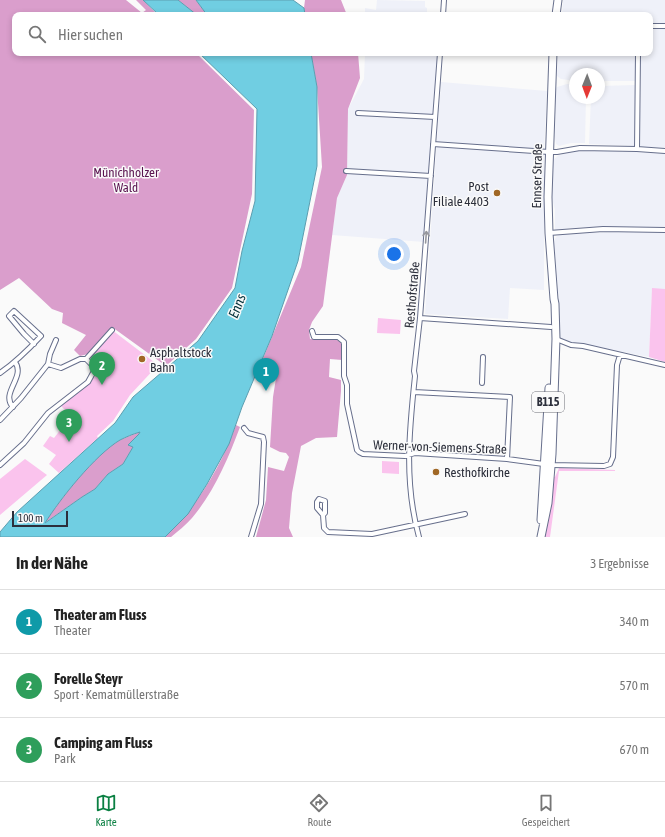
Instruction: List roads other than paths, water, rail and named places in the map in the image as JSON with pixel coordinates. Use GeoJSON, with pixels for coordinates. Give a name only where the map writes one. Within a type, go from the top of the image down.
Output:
{"type":"FeatureCollection","features":[{"type":"Feature","properties":{"kind":"main road"},"geometry":{"type":"LineString","coordinates":[[556,12],[558,0]]}},
{"type":"Feature","properties":{"kind":"main road","name":"Ennser Straße"},"geometry":{"type":"LineString","coordinates":[[541,537],[542,528],[540,522],[548,464],[556,339],[548,197],[553,56]]}},
{"type":"Feature","properties":{"kind":"main road","name":"Ennser Straße"},"geometry":{"type":"LineString","coordinates":[[548,464],[551,327],[552,304],[554,298]]}},
{"type":"Feature","properties":{"kind":"street"},"geometry":{"type":"LineString","coordinates":[[443,12],[444,0]]}},
{"type":"Feature","properties":{"kind":"street"},"geometry":{"type":"LineString","coordinates":[[653,26],[665,26]]}},
{"type":"Feature","properties":{"kind":"street","name":"Resthofstraße"},"geometry":{"type":"LineString","coordinates":[[419,537],[409,488],[409,455],[415,376],[414,371],[420,318],[440,56]]}},
{"type":"Feature","properties":{"kind":"street"},"geometry":{"type":"LineString","coordinates":[[637,149],[638,56]]}},
{"type":"Feature","properties":{"kind":"street"},"geometry":{"type":"LineString","coordinates":[[358,113],[435,118]]}},
{"type":"Feature","properties":{"kind":"street"},"geometry":{"type":"LineString","coordinates":[[433,144],[549,152],[580,148],[665,151]]}},
{"type":"Feature","properties":{"kind":"street"},"geometry":{"type":"LineString","coordinates":[[346,171],[431,176]]}},
{"type":"Feature","properties":{"kind":"street"},"geometry":{"type":"LineString","coordinates":[[549,233],[603,229],[665,230]]}},
{"type":"Feature","properties":{"kind":"street"},"geometry":{"type":"LineString","coordinates":[[0,373],[15,362],[34,344],[41,336],[14,312],[9,316],[34,344]]}},
{"type":"Feature","properties":{"kind":"street"},"geometry":{"type":"LineString","coordinates":[[420,318],[551,327]]}},
{"type":"Feature","properties":{"kind":"street"},"geometry":{"type":"LineString","coordinates":[[48,364],[61,368],[86,359],[112,330]]}},
{"type":"Feature","properties":{"kind":"street","name":"Werner-von-Siemens-Straße"},"geometry":{"type":"LineString","coordinates":[[312,331],[314,337],[338,337],[344,342],[343,374],[347,385],[347,404],[357,450],[363,454],[405,456],[415,453],[507,459],[548,464],[604,466],[610,464],[613,457],[617,365],[620,355]]}},
{"type":"Feature","properties":{"kind":"street"},"geometry":{"type":"LineString","coordinates":[[556,339],[571,345]]}},
{"type":"Feature","properties":{"kind":"street"},"geometry":{"type":"LineString","coordinates":[[0,420],[13,407],[48,364],[50,354],[56,340]]}},
{"type":"Feature","properties":{"kind":"street"},"geometry":{"type":"LineString","coordinates":[[555,351],[560,347],[571,345],[583,346],[665,365]]}},
{"type":"Feature","properties":{"kind":"street"},"geometry":{"type":"LineString","coordinates":[[482,382],[483,357]]}},
{"type":"Feature","properties":{"kind":"street"},"geometry":{"type":"LineString","coordinates":[[0,465],[15,452],[48,413],[79,390],[92,377],[94,370],[90,362],[86,359]]}},
{"type":"Feature","properties":{"kind":"street"},"geometry":{"type":"LineString","coordinates":[[13,407],[9,398],[19,371],[15,362]]}},
{"type":"Feature","properties":{"kind":"street"},"geometry":{"type":"LineString","coordinates":[[414,392],[510,397],[507,459]]}},
{"type":"Feature","properties":{"kind":"street"},"geometry":{"type":"LineString","coordinates":[[244,428],[248,433],[262,437],[264,442],[261,504],[251,537]]}},
{"type":"Feature","properties":{"kind":"street"},"geometry":{"type":"LineString","coordinates":[[323,515],[324,528],[329,533],[372,534],[465,514]]}},
{"type":"Feature","properties":{"kind":"water"},"geometry":{"type":"Polygon","coordinates":[[[143,0],[178,0],[193,12],[156,12],[143,0]]]}},
{"type":"Feature","properties":{"kind":"water"},"geometry":{"type":"Polygon","coordinates":[[[196,0],[293,0],[304,8],[305,12],[205,12],[196,0]]]}},
{"type":"Feature","properties":{"kind":"water","name":"Enns"},"geometry":{"type":"Polygon","coordinates":[[[202,56],[312,56],[317,87],[317,166],[298,261],[272,336],[242,407],[229,444],[207,484],[188,514],[165,537],[0,537],[0,532],[17,512],[115,423],[133,397],[198,341],[235,288],[242,251],[255,201],[257,109],[202,56]],[[140,432],[120,440],[100,456],[69,490],[45,523],[95,489],[108,474],[123,464],[133,447],[128,445],[140,432]]]}},
{"type":"Feature","properties":{"kind":"place","name":"Post Filiale 4403"},"geometry":{"type":"Point","coordinates":[497,193]}},
{"type":"Feature","properties":{"kind":"place","name":"Asphaltstock Bahn"},"geometry":{"type":"Point","coordinates":[142,359]}},
{"type":"Feature","properties":{"kind":"place","name":"Forelle Steyr"},"geometry":{"type":"Point","coordinates":[102,385]}},
{"type":"Feature","properties":{"kind":"place","name":"Theater am Fluss"},"geometry":{"type":"Point","coordinates":[266,391]}},
{"type":"Feature","properties":{"kind":"place","name":"Camping am Fluss"},"geometry":{"type":"Point","coordinates":[69,442]}},
{"type":"Feature","properties":{"kind":"place","name":"Resthofkirche"},"geometry":{"type":"Point","coordinates":[436,472]}},
{"type":"Feature","properties":{"kind":"park label","name":"Münichholzer Wald"},"geometry":{"type":"Point","coordinates":[126,180]}}]}
